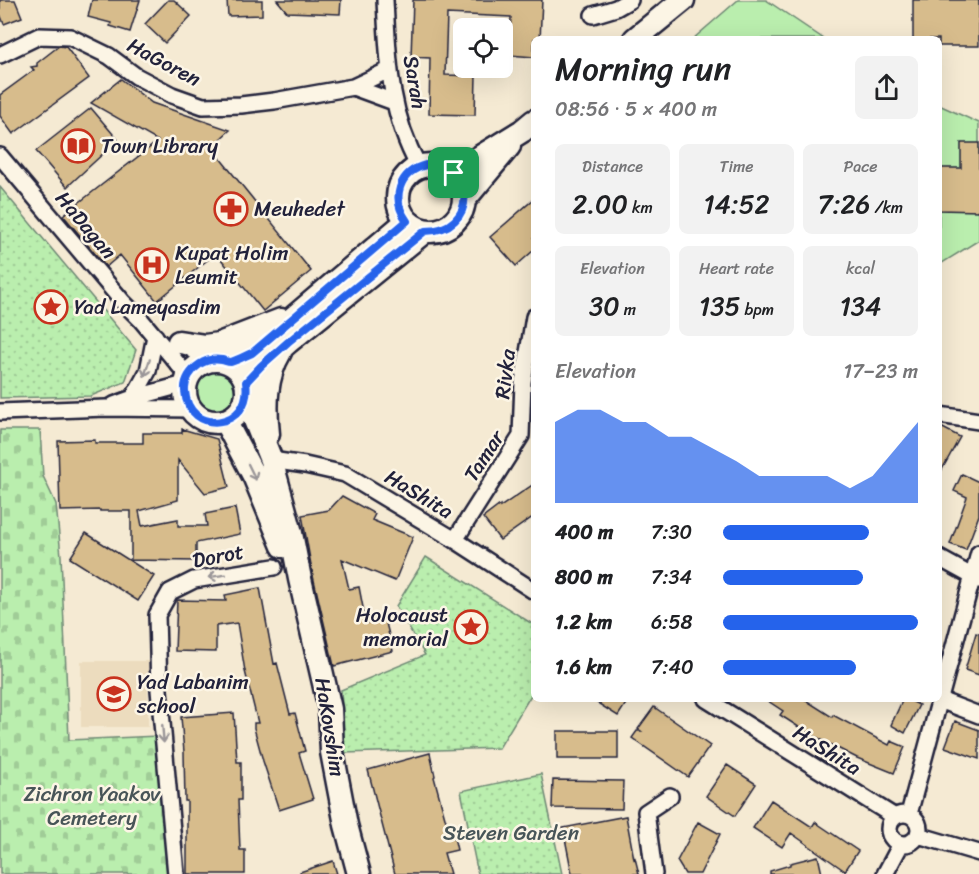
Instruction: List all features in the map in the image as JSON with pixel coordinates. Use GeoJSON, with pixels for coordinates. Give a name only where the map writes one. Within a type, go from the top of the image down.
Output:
{"type":"FeatureCollection","features":[{"type":"Feature","properties":{"kind":"street","name":"Sarah"},"geometry":{"type":"LineString","coordinates":[[385,0],[389,70],[394,102],[408,148],[419,167]]}},
{"type":"Feature","properties":{"kind":"street"},"geometry":{"type":"LineString","coordinates":[[593,15],[616,8],[630,0]]}},
{"type":"Feature","properties":{"kind":"street"},"geometry":{"type":"LineString","coordinates":[[639,36],[683,0]]}},
{"type":"Feature","properties":{"kind":"street","name":"HaGoren"},"geometry":{"type":"LineString","coordinates":[[0,55],[39,36],[70,37],[109,56],[136,76],[172,95],[202,106],[274,101],[352,87],[389,70]]}},
{"type":"Feature","properties":{"kind":"street","name":"HaGoren"},"geometry":{"type":"LineString","coordinates":[[352,87],[394,102]]}},
{"type":"Feature","properties":{"kind":"street"},"geometry":{"type":"LineString","coordinates":[[454,173],[528,126]]}},
{"type":"Feature","properties":{"kind":"street"},"geometry":{"type":"LineString","coordinates":[[464,200],[528,126]]}},
{"type":"Feature","properties":{"kind":"street","name":"HaDagan"},"geometry":{"type":"LineString","coordinates":[[0,156],[123,302],[155,336],[187,380]]}},
{"type":"Feature","properties":{"kind":"street"},"geometry":{"type":"LineString","coordinates":[[436,165],[454,173],[464,191],[461,213],[455,222],[436,231],[416,226],[401,213],[398,192],[408,174],[419,167],[436,165]]}},
{"type":"Feature","properties":{"kind":"street"},"geometry":{"type":"LineString","coordinates":[[416,226],[261,366],[246,390],[239,412],[233,417],[216,422],[198,416],[191,409],[186,400],[187,380],[201,363],[252,353],[302,311],[416,226]]}},
{"type":"Feature","properties":{"kind":"street"},"geometry":{"type":"LineString","coordinates":[[179,342],[205,346],[219,344],[302,311]]}},
{"type":"Feature","properties":{"kind":"street","name":"HaDagan"},"geometry":{"type":"LineString","coordinates":[[141,320],[179,342],[220,361]]}},
{"type":"Feature","properties":{"kind":"street","name":"Rivka"},"geometry":{"type":"LineString","coordinates":[[527,435],[523,382],[531,335]]}},
{"type":"Feature","properties":{"kind":"street"},"geometry":{"type":"LineString","coordinates":[[133,398],[148,371],[155,336]]}},
{"type":"Feature","properties":{"kind":"street"},"geometry":{"type":"LineString","coordinates":[[271,460],[266,400],[270,375],[278,355],[288,342]]}},
{"type":"Feature","properties":{"kind":"street"},"geometry":{"type":"LineString","coordinates":[[220,361],[237,368],[243,375],[246,390]]}},
{"type":"Feature","properties":{"kind":"street"},"geometry":{"type":"LineString","coordinates":[[105,408],[187,380]]}},
{"type":"Feature","properties":{"kind":"street","name":"HaKovshim"},"geometry":{"type":"LineString","coordinates":[[246,390],[271,460],[291,533],[330,710],[332,752],[346,825],[359,874]]}},
{"type":"Feature","properties":{"kind":"street"},"geometry":{"type":"LineString","coordinates":[[0,412],[105,408],[191,409]]}},
{"type":"Feature","properties":{"kind":"street"},"geometry":{"type":"LineString","coordinates":[[942,415],[979,421]]}},
{"type":"Feature","properties":{"kind":"street","name":"HaKovshim"},"geometry":{"type":"LineString","coordinates":[[225,421],[255,478],[278,536],[300,579]]}},
{"type":"Feature","properties":{"kind":"street","name":"Tamar"},"geometry":{"type":"LineString","coordinates":[[455,540],[527,435]]}},
{"type":"Feature","properties":{"kind":"street","name":"HaShita"},"geometry":{"type":"LineString","coordinates":[[271,460],[345,474],[531,589]]}},
{"type":"Feature","properties":{"kind":"street"},"geometry":{"type":"LineString","coordinates":[[278,487],[305,465]]}},
{"type":"Feature","properties":{"kind":"street"},"geometry":{"type":"LineString","coordinates":[[942,687],[976,579],[979,553]]}},
{"type":"Feature","properties":{"kind":"street"},"geometry":{"type":"LineString","coordinates":[[942,560],[976,579]]}},
{"type":"Feature","properties":{"kind":"street","name":"Dorot"},"geometry":{"type":"LineString","coordinates":[[176,874],[159,690],[158,615],[170,592],[194,580],[274,567]]}},
{"type":"Feature","properties":{"kind":"street"},"geometry":{"type":"LineString","coordinates":[[942,701],[979,715]]}},
{"type":"Feature","properties":{"kind":"street","name":"HaShita"},"geometry":{"type":"LineString","coordinates":[[711,702],[902,816]]}},
{"type":"Feature","properties":{"kind":"street"},"geometry":{"type":"LineString","coordinates":[[902,816],[916,820],[919,825],[918,835],[911,842],[902,844],[890,835],[889,825],[902,816],[937,702]]}},
{"type":"Feature","properties":{"kind":"street"},"geometry":{"type":"LineString","coordinates":[[654,874],[646,812],[670,796]]}},
{"type":"Feature","properties":{"kind":"street"},"geometry":{"type":"LineString","coordinates":[[918,835],[979,854]]}},
{"type":"Feature","properties":{"kind":"street"},"geometry":{"type":"LineString","coordinates":[[885,874],[902,844]]}},
{"type":"Feature","properties":{"kind":"shaded area","name":"Yad Labanim school"},"geometry":{"type":"Polygon","coordinates":[[[81,661],[148,661],[148,727],[81,727],[81,661]]]}},
{"type":"Feature","properties":{"kind":"green space"},"geometry":{"type":"Polygon","coordinates":[[[738,0],[766,0],[820,36],[696,36],[738,0]]]}},
{"type":"Feature","properties":{"kind":"green space"},"geometry":{"type":"Polygon","coordinates":[[[942,106],[979,123],[979,240],[942,263],[942,106]]]}},
{"type":"Feature","properties":{"kind":"green space"},"geometry":{"type":"Polygon","coordinates":[[[0,187],[136,350],[125,382],[91,396],[0,398],[0,187]]]}},
{"type":"Feature","properties":{"kind":"green space"},"geometry":{"type":"Polygon","coordinates":[[[215,368],[230,375],[237,390],[230,405],[215,412],[200,405],[193,390],[200,375],[215,368]]]}},
{"type":"Feature","properties":{"kind":"green space","name":"Zichron Yaakov Cemetery"},"geometry":{"type":"Polygon","coordinates":[[[0,430],[40,430],[43,476],[56,504],[61,556],[69,740],[158,736],[167,874],[0,874],[0,430]]]}},
{"type":"Feature","properties":{"kind":"green space"},"geometry":{"type":"Polygon","coordinates":[[[426,557],[531,623],[531,695],[499,748],[345,753],[341,690],[425,655],[396,606],[426,557]]]}},
{"type":"Feature","properties":{"kind":"green space","name":"Steven Garden"},"geometry":{"type":"Polygon","coordinates":[[[541,774],[562,874],[478,874],[461,791],[541,774]]]}},
{"type":"Feature","properties":{"kind":"building"},"geometry":{"type":"Polygon","coordinates":[[[0,0],[15,0],[22,17],[4,24],[0,14],[0,0]]]}},
{"type":"Feature","properties":{"kind":"building"},"geometry":{"type":"Polygon","coordinates":[[[92,0],[140,0],[130,32],[110,26],[111,23],[88,17],[92,0]]]}},
{"type":"Feature","properties":{"kind":"building"},"geometry":{"type":"Polygon","coordinates":[[[168,0],[174,0],[191,16],[165,43],[145,24],[168,0]]]}},
{"type":"Feature","properties":{"kind":"building"},"geometry":{"type":"Polygon","coordinates":[[[227,0],[262,0],[262,15],[228,16],[227,0]]]}},
{"type":"Feature","properties":{"kind":"building"},"geometry":{"type":"Polygon","coordinates":[[[277,0],[341,0],[340,14],[287,12],[277,0]]]}},
{"type":"Feature","properties":{"kind":"building"},"geometry":{"type":"Polygon","coordinates":[[[413,0],[542,0],[540,36],[531,36],[531,57],[513,55],[513,18],[447,14],[445,75],[453,75],[453,78],[476,78],[475,115],[429,114],[430,58],[411,57],[413,0]]]}},
{"type":"Feature","properties":{"kind":"building"},"geometry":{"type":"Polygon","coordinates":[[[913,0],[979,0],[979,46],[942,46],[942,36],[913,36],[913,0]]]}},
{"type":"Feature","properties":{"kind":"building"},"geometry":{"type":"Polygon","coordinates":[[[59,46],[66,47],[89,78],[13,134],[0,116],[0,95],[34,70],[31,67],[37,66],[37,63],[59,46]]]}},
{"type":"Feature","properties":{"kind":"building"},"geometry":{"type":"Polygon","coordinates":[[[121,79],[152,103],[230,130],[211,147],[311,271],[263,311],[216,253],[157,301],[120,255],[106,267],[63,215],[158,141],[91,103],[121,79]]]}},
{"type":"Feature","properties":{"kind":"building","name":"Town Library"},"geometry":{"type":"Polygon","coordinates":[[[91,108],[118,140],[67,187],[36,151],[91,108]]]}},
{"type":"Feature","properties":{"kind":"building"},"geometry":{"type":"Polygon","coordinates":[[[961,143],[979,143],[979,211],[942,210],[942,168],[961,168],[961,143]]]}},
{"type":"Feature","properties":{"kind":"building"},"geometry":{"type":"Polygon","coordinates":[[[531,202],[531,253],[516,266],[490,237],[531,202]]]}},
{"type":"Feature","properties":{"kind":"building"},"geometry":{"type":"Polygon","coordinates":[[[942,428],[960,437],[942,470],[942,428]]]}},
{"type":"Feature","properties":{"kind":"building"},"geometry":{"type":"Polygon","coordinates":[[[182,429],[217,439],[229,487],[205,493],[178,460],[178,500],[139,511],[142,526],[178,519],[178,526],[207,526],[205,514],[235,508],[240,534],[196,543],[196,561],[131,560],[131,511],[60,511],[58,441],[95,440],[95,443],[143,443],[143,433],[182,433],[182,429]]]}},
{"type":"Feature","properties":{"kind":"building"},"geometry":{"type":"Polygon","coordinates":[[[962,474],[979,482],[979,515],[966,550],[950,544],[967,497],[954,491],[962,474]]]}},
{"type":"Feature","properties":{"kind":"building"},"geometry":{"type":"Polygon","coordinates":[[[531,486],[531,518],[500,540],[483,518],[500,505],[500,507],[531,486]]]}},
{"type":"Feature","properties":{"kind":"building"},"geometry":{"type":"Polygon","coordinates":[[[342,496],[375,514],[372,520],[413,537],[395,581],[342,559],[349,589],[359,587],[366,623],[385,619],[393,651],[334,666],[313,576],[302,515],[329,510],[342,496]]]}},
{"type":"Feature","properties":{"kind":"building"},"geometry":{"type":"Polygon","coordinates":[[[86,533],[154,576],[138,601],[70,558],[86,533]]]}},
{"type":"Feature","properties":{"kind":"building"},"geometry":{"type":"Polygon","coordinates":[[[260,588],[274,664],[277,663],[290,714],[295,713],[305,751],[299,753],[313,799],[279,810],[254,728],[254,723],[258,723],[245,671],[237,623],[216,626],[216,652],[175,651],[177,600],[226,601],[225,595],[260,588]]]}},
{"type":"Feature","properties":{"kind":"building"},"geometry":{"type":"Polygon","coordinates":[[[976,633],[979,634],[979,675],[965,670],[976,633]]]}},
{"type":"Feature","properties":{"kind":"building"},"geometry":{"type":"Polygon","coordinates":[[[596,702],[627,702],[618,716],[596,702]]]}},
{"type":"Feature","properties":{"kind":"building"},"geometry":{"type":"Polygon","coordinates":[[[770,702],[809,702],[832,717],[833,715],[889,745],[891,741],[905,747],[894,773],[857,758],[808,733],[780,715],[783,711],[770,702]]]}},
{"type":"Feature","properties":{"kind":"building"},"geometry":{"type":"Polygon","coordinates":[[[902,702],[913,702],[919,705],[905,733],[891,725],[902,702]]]}},
{"type":"Feature","properties":{"kind":"building"},"geometry":{"type":"Polygon","coordinates":[[[654,707],[710,746],[688,777],[632,738],[637,731],[641,731],[638,729],[654,707]]]}},
{"type":"Feature","properties":{"kind":"building"},"geometry":{"type":"Polygon","coordinates":[[[234,713],[237,762],[241,762],[241,800],[238,800],[240,850],[245,850],[245,874],[187,874],[187,801],[185,801],[181,717],[234,713]]]}},
{"type":"Feature","properties":{"kind":"building"},"geometry":{"type":"Polygon","coordinates":[[[955,721],[979,730],[979,759],[945,747],[955,721]]]}},
{"type":"Feature","properties":{"kind":"building"},"geometry":{"type":"Polygon","coordinates":[[[557,731],[618,731],[618,759],[557,759],[557,731]]]}},
{"type":"Feature","properties":{"kind":"building"},"geometry":{"type":"Polygon","coordinates":[[[430,753],[447,825],[451,824],[457,850],[444,853],[450,874],[395,874],[368,770],[430,753]]]}},
{"type":"Feature","properties":{"kind":"building"},"geometry":{"type":"Polygon","coordinates":[[[727,765],[756,784],[735,816],[706,796],[727,765]]]}},
{"type":"Feature","properties":{"kind":"building"},"geometry":{"type":"Polygon","coordinates":[[[553,780],[623,781],[622,809],[552,808],[553,780]]]}},
{"type":"Feature","properties":{"kind":"building"},"geometry":{"type":"Polygon","coordinates":[[[771,800],[812,827],[815,822],[858,851],[845,871],[791,833],[782,847],[753,828],[771,800]]]}},
{"type":"Feature","properties":{"kind":"building"},"geometry":{"type":"Polygon","coordinates":[[[626,816],[639,874],[572,874],[563,828],[626,816]]]}},
{"type":"Feature","properties":{"kind":"building"},"geometry":{"type":"Polygon","coordinates":[[[698,822],[720,834],[700,874],[685,874],[677,861],[698,822]]]}},
{"type":"Feature","properties":{"kind":"building"},"geometry":{"type":"Polygon","coordinates":[[[818,856],[822,874],[770,874],[770,871],[790,865],[790,863],[818,856]]]}},
{"type":"Feature","properties":{"kind":"building"},"geometry":{"type":"Polygon","coordinates":[[[333,861],[337,874],[301,874],[300,872],[333,861]]]}},
{"type":"Feature","properties":{"kind":"place","name":"Town Library"},"geometry":{"type":"Point","coordinates":[78,146]}},
{"type":"Feature","properties":{"kind":"place","name":"Meuhedet"},"geometry":{"type":"Point","coordinates":[231,209]}},
{"type":"Feature","properties":{"kind":"place","name":"Kupat Holim Leumit"},"geometry":{"type":"Point","coordinates":[152,265]}},
{"type":"Feature","properties":{"kind":"place","name":"Yad Lameyasdim"},"geometry":{"type":"Point","coordinates":[51,307]}},
{"type":"Feature","properties":{"kind":"place","name":"Holocaust memorial"},"geometry":{"type":"Point","coordinates":[471,627]}},
{"type":"Feature","properties":{"kind":"place","name":"Yad Labanim school"},"geometry":{"type":"Point","coordinates":[114,694]}},
{"type":"Feature","properties":{"kind":"route"},"geometry":{"type":"LineString","coordinates":[[426,165],[436,165],[454,173],[464,191],[461,213],[455,222],[446,228],[425,231],[288,342],[246,382],[244,405],[233,417],[216,422],[198,416],[191,409],[186,400],[185,384],[194,369],[210,360],[229,362],[252,353],[407,221],[401,213],[398,192],[408,174],[426,165]]}}]}
